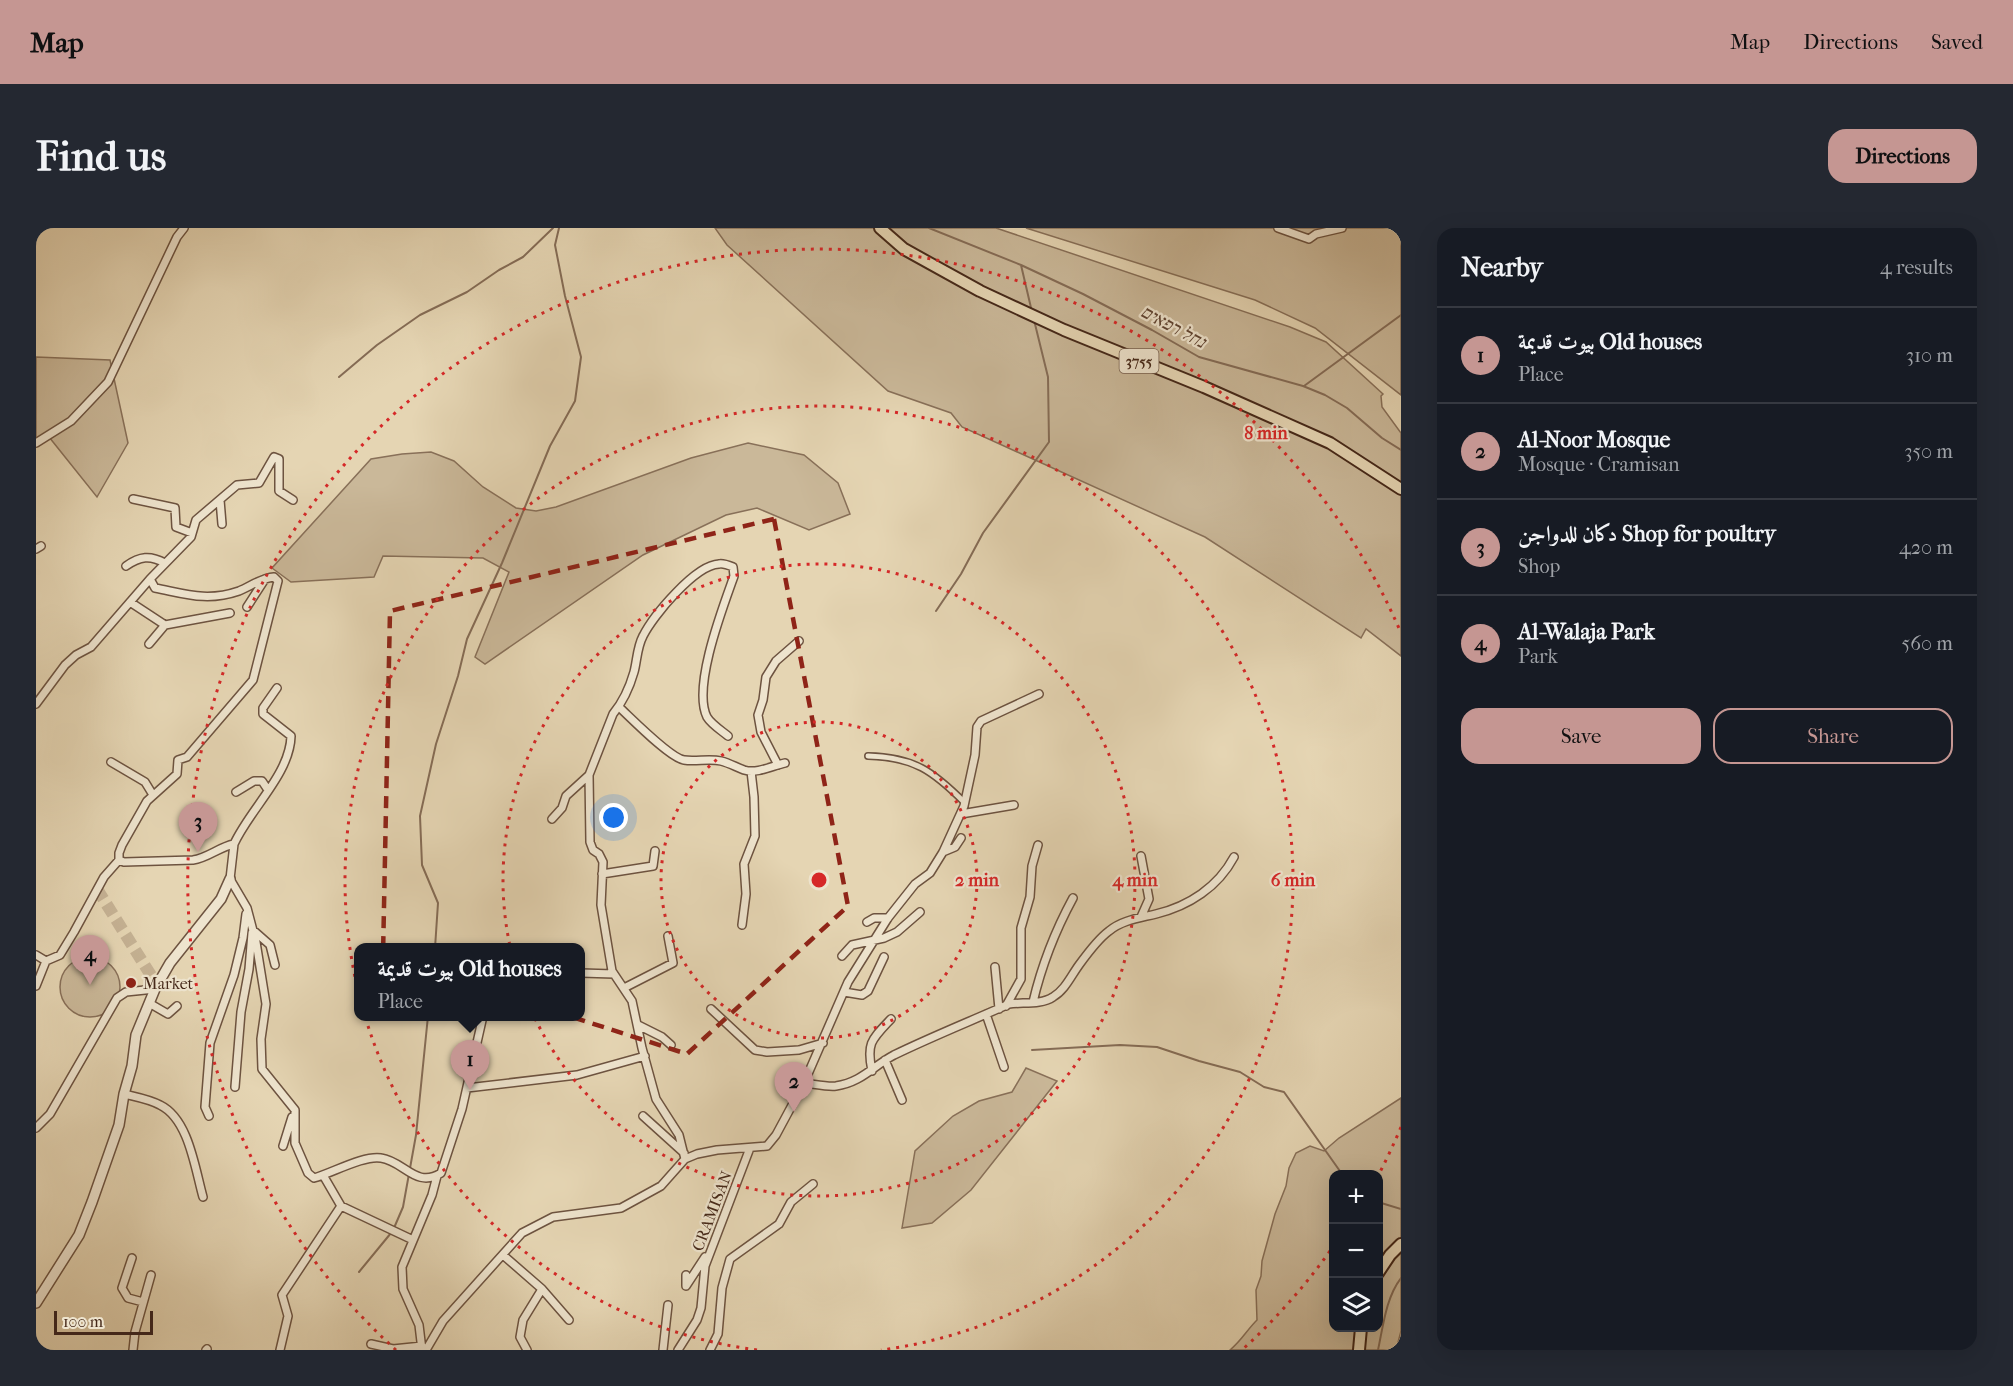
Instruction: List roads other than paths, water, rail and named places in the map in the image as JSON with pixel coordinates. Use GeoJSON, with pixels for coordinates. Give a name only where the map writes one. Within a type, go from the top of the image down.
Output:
{"type":"FeatureCollection","features":[{"type":"Feature","properties":{"kind":"main road","name":"3755"},"geometry":{"type":"LineString","coordinates":[[880,228],[904,249],[980,291],[1064,330],[1204,387],[1330,443],[1401,489]]}},
{"type":"Feature","properties":{"kind":"main road"},"geometry":{"type":"LineString","coordinates":[[1383,1266],[1401,1244]]}},
{"type":"Feature","properties":{"kind":"main road"},"geometry":{"type":"LineString","coordinates":[[1359,1350],[1360,1332]]}},
{"type":"Feature","properties":{"kind":"street"},"geometry":{"type":"LineString","coordinates":[[36,443],[71,421],[108,382],[177,237],[184,228]]}},
{"type":"Feature","properties":{"kind":"street"},"geometry":{"type":"LineString","coordinates":[[1278,228],[1309,239],[1316,234],[1342,228]]}},
{"type":"Feature","properties":{"kind":"street"},"geometry":{"type":"LineString","coordinates":[[36,704],[65,665],[76,655],[91,647],[150,579],[191,537],[196,520],[237,485],[259,483],[274,457],[279,459],[279,491],[292,500]]}},
{"type":"Feature","properties":{"kind":"street"},"geometry":{"type":"LineString","coordinates":[[133,499],[175,508],[176,527],[192,533]]}},
{"type":"Feature","properties":{"kind":"street"},"geometry":{"type":"LineString","coordinates":[[220,500],[222,524]]}},
{"type":"Feature","properties":{"kind":"street"},"geometry":{"type":"LineString","coordinates":[[126,566],[137,559],[147,557],[157,558],[165,563]]}},
{"type":"Feature","properties":{"kind":"street"},"geometry":{"type":"LineString","coordinates":[[685,1156],[679,1135],[656,1099],[632,1001],[614,974],[601,905],[603,862],[599,854],[593,850],[590,842],[589,775],[613,714],[619,707],[634,674],[642,638],[659,610],[687,582],[712,565],[721,563],[733,567],[734,576],[710,646],[703,702],[708,719],[728,736]]}},
{"type":"Feature","properties":{"kind":"street"},"geometry":{"type":"LineString","coordinates":[[36,986],[46,961],[60,954],[104,877],[119,860],[122,845],[147,801],[172,780],[179,768],[178,760],[187,757],[253,680],[256,660],[278,586],[278,581],[274,577],[265,578],[240,591],[203,598],[155,588],[150,579]]}},
{"type":"Feature","properties":{"kind":"street"},"geometry":{"type":"LineString","coordinates":[[247,607],[265,578]]}},
{"type":"Feature","properties":{"kind":"street"},"geometry":{"type":"LineString","coordinates":[[130,602],[165,625]]}},
{"type":"Feature","properties":{"kind":"street"},"geometry":{"type":"LineString","coordinates":[[148,644],[165,625],[230,613]]}},
{"type":"Feature","properties":{"kind":"street"},"geometry":{"type":"LineString","coordinates":[[619,707],[632,722],[655,739],[672,756],[682,760],[722,761],[751,771],[781,764],[761,732],[758,715],[763,700],[766,677],[776,661],[799,641]]}},
{"type":"Feature","properties":{"kind":"street"},"geometry":{"type":"LineString","coordinates":[[36,1303],[79,1235],[119,1125],[132,1066],[136,1035],[155,989],[170,963],[221,899],[230,879],[234,844],[250,814],[277,777],[291,749],[291,736],[263,714],[263,708],[277,688]]}},
{"type":"Feature","properties":{"kind":"street"},"geometry":{"type":"LineString","coordinates":[[423,1349],[443,1321],[522,1233],[553,1217],[621,1208],[661,1186],[685,1156],[717,1150],[767,1146],[776,1135],[804,1083],[848,982],[888,918],[915,884],[930,873],[943,852],[965,803],[975,756],[977,727],[981,721],[1039,694]]}},
{"type":"Feature","properties":{"kind":"street"},"geometry":{"type":"LineString","coordinates":[[868,756],[915,763],[947,785],[965,803]]}},
{"type":"Feature","properties":{"kind":"street"},"geometry":{"type":"LineString","coordinates":[[111,762],[145,782],[153,795]]}},
{"type":"Feature","properties":{"kind":"street"},"geometry":{"type":"LineString","coordinates":[[742,925],[746,894],[744,864],[755,836],[751,771]]}},
{"type":"Feature","properties":{"kind":"street"},"geometry":{"type":"LineString","coordinates":[[552,819],[562,808],[566,796],[589,775]]}},
{"type":"Feature","properties":{"kind":"street"},"geometry":{"type":"LineString","coordinates":[[236,792],[254,781],[262,781],[268,790]]}},
{"type":"Feature","properties":{"kind":"street"},"geometry":{"type":"LineString","coordinates":[[961,814],[1014,805]]}},
{"type":"Feature","properties":{"kind":"street"},"geometry":{"type":"LineString","coordinates":[[943,852],[955,847],[961,838]]}},
{"type":"Feature","properties":{"kind":"street"},"geometry":{"type":"LineString","coordinates":[[119,860],[124,862],[193,861],[203,859],[234,844]]}},
{"type":"Feature","properties":{"kind":"street"},"geometry":{"type":"LineString","coordinates":[[1002,1007],[1021,979],[1021,928],[1030,897],[1032,866],[1038,845]]}},
{"type":"Feature","properties":{"kind":"street"},"geometry":{"type":"LineString","coordinates":[[602,874],[653,866],[655,851]]}},
{"type":"Feature","properties":{"kind":"street"},"geometry":{"type":"LineString","coordinates":[[1141,856],[1149,899],[1141,917]]}},
{"type":"Feature","properties":{"kind":"street"},"geometry":{"type":"LineString","coordinates":[[804,1083],[835,1086],[854,1080],[872,1071],[885,1060],[1002,1007],[1025,1002],[1038,1003],[1053,998],[1063,989],[1079,964],[1109,931],[1132,919],[1162,912],[1193,900],[1215,884],[1234,856]]}},
{"type":"Feature","properties":{"kind":"street"},"geometry":{"type":"LineString","coordinates":[[230,879],[247,909],[266,1004],[261,1040],[262,1069],[295,1110],[295,1143],[308,1173],[314,1178],[370,1157],[384,1158],[420,1177],[432,1178],[441,1173],[462,1109],[482,1021]]}},
{"type":"Feature","properties":{"kind":"street"},"geometry":{"type":"LineString","coordinates":[[1033,1002],[1041,968],[1053,934],[1073,898]]}},
{"type":"Feature","properties":{"kind":"street"},"geometry":{"type":"LineString","coordinates":[[209,1116],[205,1107],[210,1043],[234,975],[243,939],[247,909]]}},
{"type":"Feature","properties":{"kind":"street"},"geometry":{"type":"LineString","coordinates":[[842,956],[852,945],[873,942],[897,932],[920,912]]}},
{"type":"Feature","properties":{"kind":"street"},"geometry":{"type":"LineString","coordinates":[[867,922],[874,918],[888,918]]}},
{"type":"Feature","properties":{"kind":"street"},"geometry":{"type":"LineString","coordinates":[[252,929],[270,945],[275,965]]}},
{"type":"Feature","properties":{"kind":"street"},"geometry":{"type":"LineString","coordinates":[[235,1087],[241,1012],[249,969],[252,929]]}},
{"type":"Feature","properties":{"kind":"street"},"geometry":{"type":"LineString","coordinates":[[624,988],[673,963],[668,936]]}},
{"type":"Feature","properties":{"kind":"street"},"geometry":{"type":"LineString","coordinates":[[36,955],[46,961]]}},
{"type":"Feature","properties":{"kind":"street"},"geometry":{"type":"LineString","coordinates":[[844,993],[862,995],[868,991],[884,957]]}},
{"type":"Feature","properties":{"kind":"street"},"geometry":{"type":"LineString","coordinates":[[995,967],[1002,1007]]}},
{"type":"Feature","properties":{"kind":"street"},"geometry":{"type":"LineString","coordinates":[[585,973],[614,974]]}},
{"type":"Feature","properties":{"kind":"street"},"geometry":{"type":"LineString","coordinates":[[36,1128],[50,1114],[117,998],[126,992],[155,989]]}},
{"type":"Feature","properties":{"kind":"street"},"geometry":{"type":"LineString","coordinates":[[149,1003],[168,1014],[177,1006]]}},
{"type":"Feature","properties":{"kind":"street"},"geometry":{"type":"LineString","coordinates":[[711,1009],[755,1050],[777,1052],[799,1050],[823,1043]]}},
{"type":"Feature","properties":{"kind":"street"},"geometry":{"type":"LineString","coordinates":[[986,1014],[1004,1067]]}},
{"type":"Feature","properties":{"kind":"street"},"geometry":{"type":"LineString","coordinates":[[872,1071],[868,1053],[874,1036],[891,1019]]}},
{"type":"Feature","properties":{"kind":"street"},"geometry":{"type":"LineString","coordinates":[[638,1025],[662,1037],[670,1046]]}},
{"type":"Feature","properties":{"kind":"street"},"geometry":{"type":"LineString","coordinates":[[467,1088],[577,1075],[645,1056]]}},
{"type":"Feature","properties":{"kind":"street"},"geometry":{"type":"LineString","coordinates":[[885,1060],[902,1100]]}},
{"type":"Feature","properties":{"kind":"street"},"geometry":{"type":"LineString","coordinates":[[124,1094],[162,1105],[175,1116],[184,1130],[203,1197]]}},
{"type":"Feature","properties":{"kind":"street"},"geometry":{"type":"LineString","coordinates":[[283,1146],[295,1110]]}},
{"type":"Feature","properties":{"kind":"street"},"geometry":{"type":"LineString","coordinates":[[643,1116],[685,1156]]}},
{"type":"Feature","properties":{"kind":"street","name":"CRAMISAN"},"geometry":{"type":"LineString","coordinates":[[678,1350],[697,1320],[701,1308],[705,1266],[750,1148]]}},
{"type":"Feature","properties":{"kind":"street"},"geometry":{"type":"LineString","coordinates":[[323,1175],[341,1206],[413,1240]]}},
{"type":"Feature","properties":{"kind":"street"},"geometry":{"type":"LineString","coordinates":[[423,1349],[419,1325],[403,1289],[402,1268],[432,1195],[437,1176]]}},
{"type":"Feature","properties":{"kind":"street"},"geometry":{"type":"LineString","coordinates":[[710,1350],[718,1334],[722,1288],[730,1259],[779,1224],[791,1202],[813,1184]]}},
{"type":"Feature","properties":{"kind":"street"},"geometry":{"type":"LineString","coordinates":[[280,1350],[288,1316],[282,1295],[341,1206]]}},
{"type":"Feature","properties":{"kind":"street"},"geometry":{"type":"LineString","coordinates":[[686,1275],[686,1286],[711,1247]]}},
{"type":"Feature","properties":{"kind":"street"},"geometry":{"type":"LineString","coordinates":[[503,1255],[542,1289],[569,1320]]}},
{"type":"Feature","properties":{"kind":"street"},"geometry":{"type":"LineString","coordinates":[[132,1258],[122,1288],[128,1298],[143,1302]]}},
{"type":"Feature","properties":{"kind":"street"},"geometry":{"type":"LineString","coordinates":[[133,1350],[135,1332],[152,1275]]}},
{"type":"Feature","properties":{"kind":"street"},"geometry":{"type":"LineString","coordinates":[[526,1350],[520,1337],[523,1320],[542,1289]]}},
{"type":"Feature","properties":{"kind":"street"},"geometry":{"type":"LineString","coordinates":[[663,1350],[668,1305]]}},
{"type":"Feature","properties":{"kind":"street"},"geometry":{"type":"LineString","coordinates":[[371,1344],[393,1349],[423,1349]]}},
{"type":"Feature","properties":{"kind":"waterway"},"geometry":{"type":"LineString","coordinates":[[339,377],[377,345],[420,315],[467,292],[523,257],[553,228]]}},
{"type":"Feature","properties":{"kind":"waterway"},"geometry":{"type":"LineString","coordinates":[[435,943],[438,903],[422,865],[420,816],[436,744],[458,676],[467,639],[502,563],[550,446],[575,401],[581,357],[555,245],[559,228]]}},
{"type":"Feature","properties":{"kind":"waterway","name":"נחל רפאים"},"geometry":{"type":"LineString","coordinates":[[929,228],[1021,265],[1083,294],[1199,357],[1303,386],[1325,395],[1347,408],[1382,438],[1401,450]]}},
{"type":"Feature","properties":{"kind":"waterway"},"geometry":{"type":"LineString","coordinates":[[1021,265],[1032,312]]}},
{"type":"Feature","properties":{"kind":"waterway"},"geometry":{"type":"LineString","coordinates":[[1304,386],[1401,315]]}},
{"type":"Feature","properties":{"kind":"waterway"},"geometry":{"type":"LineString","coordinates":[[936,611],[961,574],[983,533],[1049,442],[1048,377],[1034,320]]}},
{"type":"Feature","properties":{"kind":"waterway"},"geometry":{"type":"LineString","coordinates":[[394,1228],[403,1207],[416,1135],[427,1021]]}},
{"type":"Feature","properties":{"kind":"waterway"},"geometry":{"type":"LineString","coordinates":[[1032,1050],[1120,1045],[1157,1047],[1240,1072],[1264,1087],[1284,1092],[1339,1170]]}},
{"type":"Feature","properties":{"kind":"waterway"},"geometry":{"type":"LineString","coordinates":[[1383,1204],[1401,1209]]}},
{"type":"Feature","properties":{"kind":"waterway"},"geometry":{"type":"LineString","coordinates":[[359,1272],[391,1233]]}},
{"type":"Feature","properties":{"kind":"waterway","name":"נחל רפאים"},"geometry":{"type":"LineString","coordinates":[[1378,1350],[1388,1303],[1401,1278]]}},
{"type":"Feature","properties":{"kind":"tunnel"},"geometry":{"type":"LineString","coordinates":[[97,889],[157,985]]}},
{"type":"Feature","properties":{"kind":"place","name":"دكان للدواجن Shop for poultry"},"geometry":{"type":"Point","coordinates":[198,852]}},
{"type":"Feature","properties":{"kind":"place","name":"Market"},"geometry":{"type":"Point","coordinates":[131,983]}},
{"type":"Feature","properties":{"kind":"place","name":"Al-Walaja Park"},"geometry":{"type":"Point","coordinates":[90,985]}},
{"type":"Feature","properties":{"kind":"place","name":"بيوت قديمة Old houses"},"geometry":{"type":"Point","coordinates":[470,1090]}},
{"type":"Feature","properties":{"kind":"place","name":"Al-Noor Mosque"},"geometry":{"type":"Point","coordinates":[794,1112]}}]}
